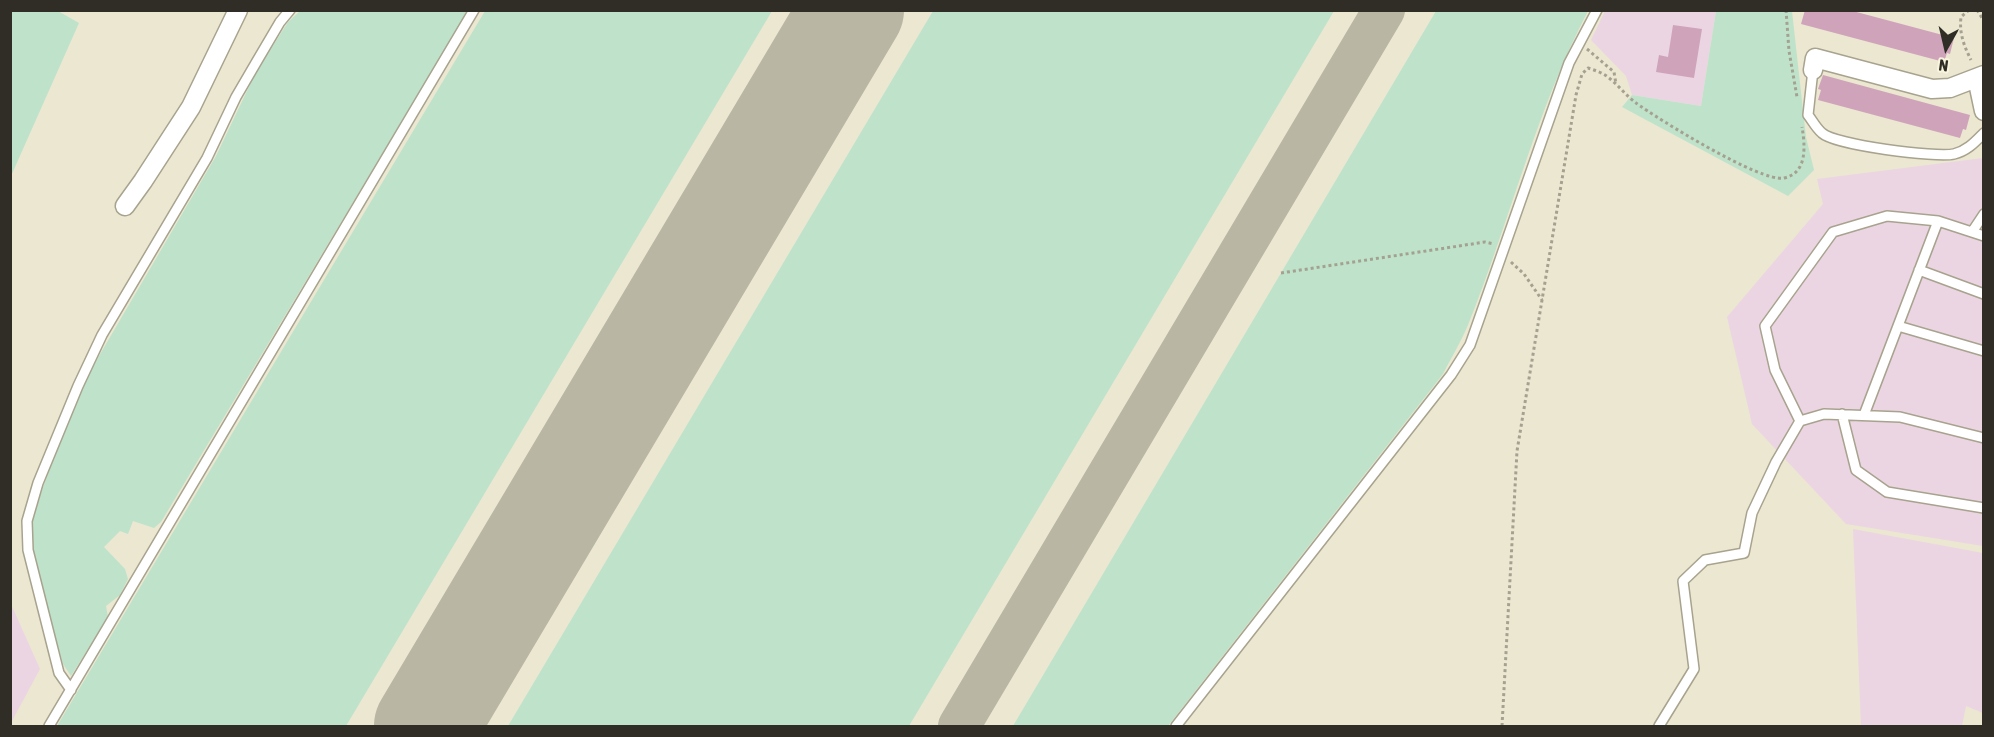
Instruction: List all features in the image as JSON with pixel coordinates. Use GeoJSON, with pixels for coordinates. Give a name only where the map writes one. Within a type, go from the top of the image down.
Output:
{"type":"FeatureCollection","features":[{"type":"Feature","properties":{"kind":"street"},"geometry":{"type":"LineString","coordinates":[[125,206],[191,107],[238,10]]}},
{"type":"Feature","properties":{"kind":"street"},"geometry":{"type":"LineString","coordinates":[[1813,70],[1815,58],[1932,89],[1950,88],[1980,77],[1983,111]]}},
{"type":"Feature","properties":{"kind":"lane"},"geometry":{"type":"LineString","coordinates":[[71,690],[59,673],[28,549],[27,521],[38,483],[102,335],[207,158],[236,97],[280,22],[290,10]]}},
{"type":"Feature","properties":{"kind":"lane"},"geometry":{"type":"LineString","coordinates":[[49,726],[474,10]]}},
{"type":"Feature","properties":{"kind":"lane"},"geometry":{"type":"LineString","coordinates":[[1176,726],[1451,375],[1470,345],[1569,63],[1597,10]]}},
{"type":"Feature","properties":{"kind":"lane"},"geometry":{"type":"LineString","coordinates":[[1813,70],[1808,115],[1822,135],[1849,143],[1917,154],[1953,154],[1969,148],[1983,133]]}},
{"type":"Feature","properties":{"kind":"lane"},"geometry":{"type":"LineString","coordinates":[[1971,232],[1983,214]]}},
{"type":"Feature","properties":{"kind":"lane"},"geometry":{"type":"LineString","coordinates":[[1800,421],[1775,370],[1766,326],[1833,232],[1887,216],[1938,221],[1983,236]]}},
{"type":"Feature","properties":{"kind":"lane"},"geometry":{"type":"LineString","coordinates":[[1864,415],[1938,221]]}},
{"type":"Feature","properties":{"kind":"lane"},"geometry":{"type":"LineString","coordinates":[[1919,270],[1983,294]]}},
{"type":"Feature","properties":{"kind":"lane"},"geometry":{"type":"LineString","coordinates":[[1898,327],[1983,351]]}},
{"type":"Feature","properties":{"kind":"lane"},"geometry":{"type":"LineString","coordinates":[[1659,726],[1694,669],[1683,581],[1705,560],[1743,553],[1752,513],[1776,462],[1800,421],[1824,414],[1900,417],[1983,438]]}},
{"type":"Feature","properties":{"kind":"lane"},"geometry":{"type":"LineString","coordinates":[[1842,414],[1856,470],[1887,492],[1983,508]]}},
{"type":"Feature","properties":{"kind":"path"},"geometry":{"type":"LineString","coordinates":[[1786,10],[1789,51],[1797,99]]}},
{"type":"Feature","properties":{"kind":"path"},"geometry":{"type":"LineString","coordinates":[[1969,10],[1961,17],[1960,24],[1962,42],[1971,60]]}},
{"type":"Feature","properties":{"kind":"path"},"geometry":{"type":"LineString","coordinates":[[1977,10],[1983,21]]}},
{"type":"Feature","properties":{"kind":"path"},"geometry":{"type":"LineString","coordinates":[[1580,42],[1614,72],[1617,86]]}},
{"type":"Feature","properties":{"kind":"path"},"geometry":{"type":"LineString","coordinates":[[1502,726],[1517,451],[1576,94],[1582,74],[1588,68],[1604,74],[1634,102],[1662,121],[1747,168],[1769,176],[1784,178],[1797,171],[1802,161],[1805,144],[1801,122]]}},
{"type":"Feature","properties":{"kind":"path"},"geometry":{"type":"LineString","coordinates":[[1281,273],[1485,242],[1503,250],[1542,300]]}},
{"type":"Feature","properties":{"kind":"shaded area"},"geometry":{"type":"Polygon","coordinates":[[[1605,11],[1716,11],[1701,106],[1632,95],[1626,76],[1591,40],[1605,11]]]}},
{"type":"Feature","properties":{"kind":"shaded area"},"geometry":{"type":"Polygon","coordinates":[[[1983,158],[1983,546],[1846,524],[1752,424],[1727,317],[1823,204],[1817,179],[1983,158]]]}},
{"type":"Feature","properties":{"kind":"shaded area"},"geometry":{"type":"Polygon","coordinates":[[[1853,529],[1983,553],[1983,713],[1966,706],[1962,726],[1861,726],[1853,529]]]}},
{"type":"Feature","properties":{"kind":"shaded area"},"geometry":{"type":"Polygon","coordinates":[[[11,604],[40,669],[10,723],[11,604]]]}},
{"type":"Feature","properties":{"kind":"green space"},"geometry":{"type":"Polygon","coordinates":[[[11,10],[58,11],[79,23],[11,176],[11,10]]]}},
{"type":"Feature","properties":{"kind":"green space"},"geometry":{"type":"Polygon","coordinates":[[[300,11],[468,11],[161,522],[154,528],[133,521],[128,534],[120,531],[104,547],[125,569],[128,579],[120,595],[106,606],[108,617],[71,676],[63,664],[32,552],[31,521],[64,429],[89,373],[216,156],[255,74],[288,22],[300,11]]]}},
{"type":"Feature","properties":{"kind":"green space"},"geometry":{"type":"Polygon","coordinates":[[[485,11],[772,11],[346,726],[57,726],[485,11]]]}},
{"type":"Feature","properties":{"kind":"green space"},"geometry":{"type":"Polygon","coordinates":[[[933,11],[1334,11],[909,726],[508,726],[933,11]]]}},
{"type":"Feature","properties":{"kind":"green space"},"geometry":{"type":"Polygon","coordinates":[[[1436,11],[1588,11],[1538,126],[1468,325],[1443,374],[1168,726],[1013,726],[1436,11]]]}},
{"type":"Feature","properties":{"kind":"green space"},"geometry":{"type":"Polygon","coordinates":[[[1716,11],[1792,11],[1806,137],[1814,170],[1788,196],[1622,107],[1632,95],[1701,106],[1716,11]]]}},
{"type":"Feature","properties":{"kind":"building"},"geometry":{"type":"Polygon","coordinates":[[[1805,10],[1849,10],[1954,38],[1950,54],[1947,53],[1944,62],[1801,24],[1805,10]]]}},
{"type":"Feature","properties":{"kind":"building"},"geometry":{"type":"Polygon","coordinates":[[[1673,25],[1702,29],[1694,78],[1656,72],[1659,55],[1668,57],[1673,25]]]}},
{"type":"Feature","properties":{"kind":"building"},"geometry":{"type":"Polygon","coordinates":[[[1823,75],[1970,115],[1966,130],[1963,129],[1960,138],[1818,100],[1821,90],[1818,89],[1823,75]]]}},
{"type":"Feature","properties":{"kind":"taxiway"},"geometry":{"type":"LineString","coordinates":[[959,726],[1384,10]]}},
{"type":"Feature","properties":{"kind":"runway"},"geometry":{"type":"LineString","coordinates":[[426,726],[852,10]]}}]}
